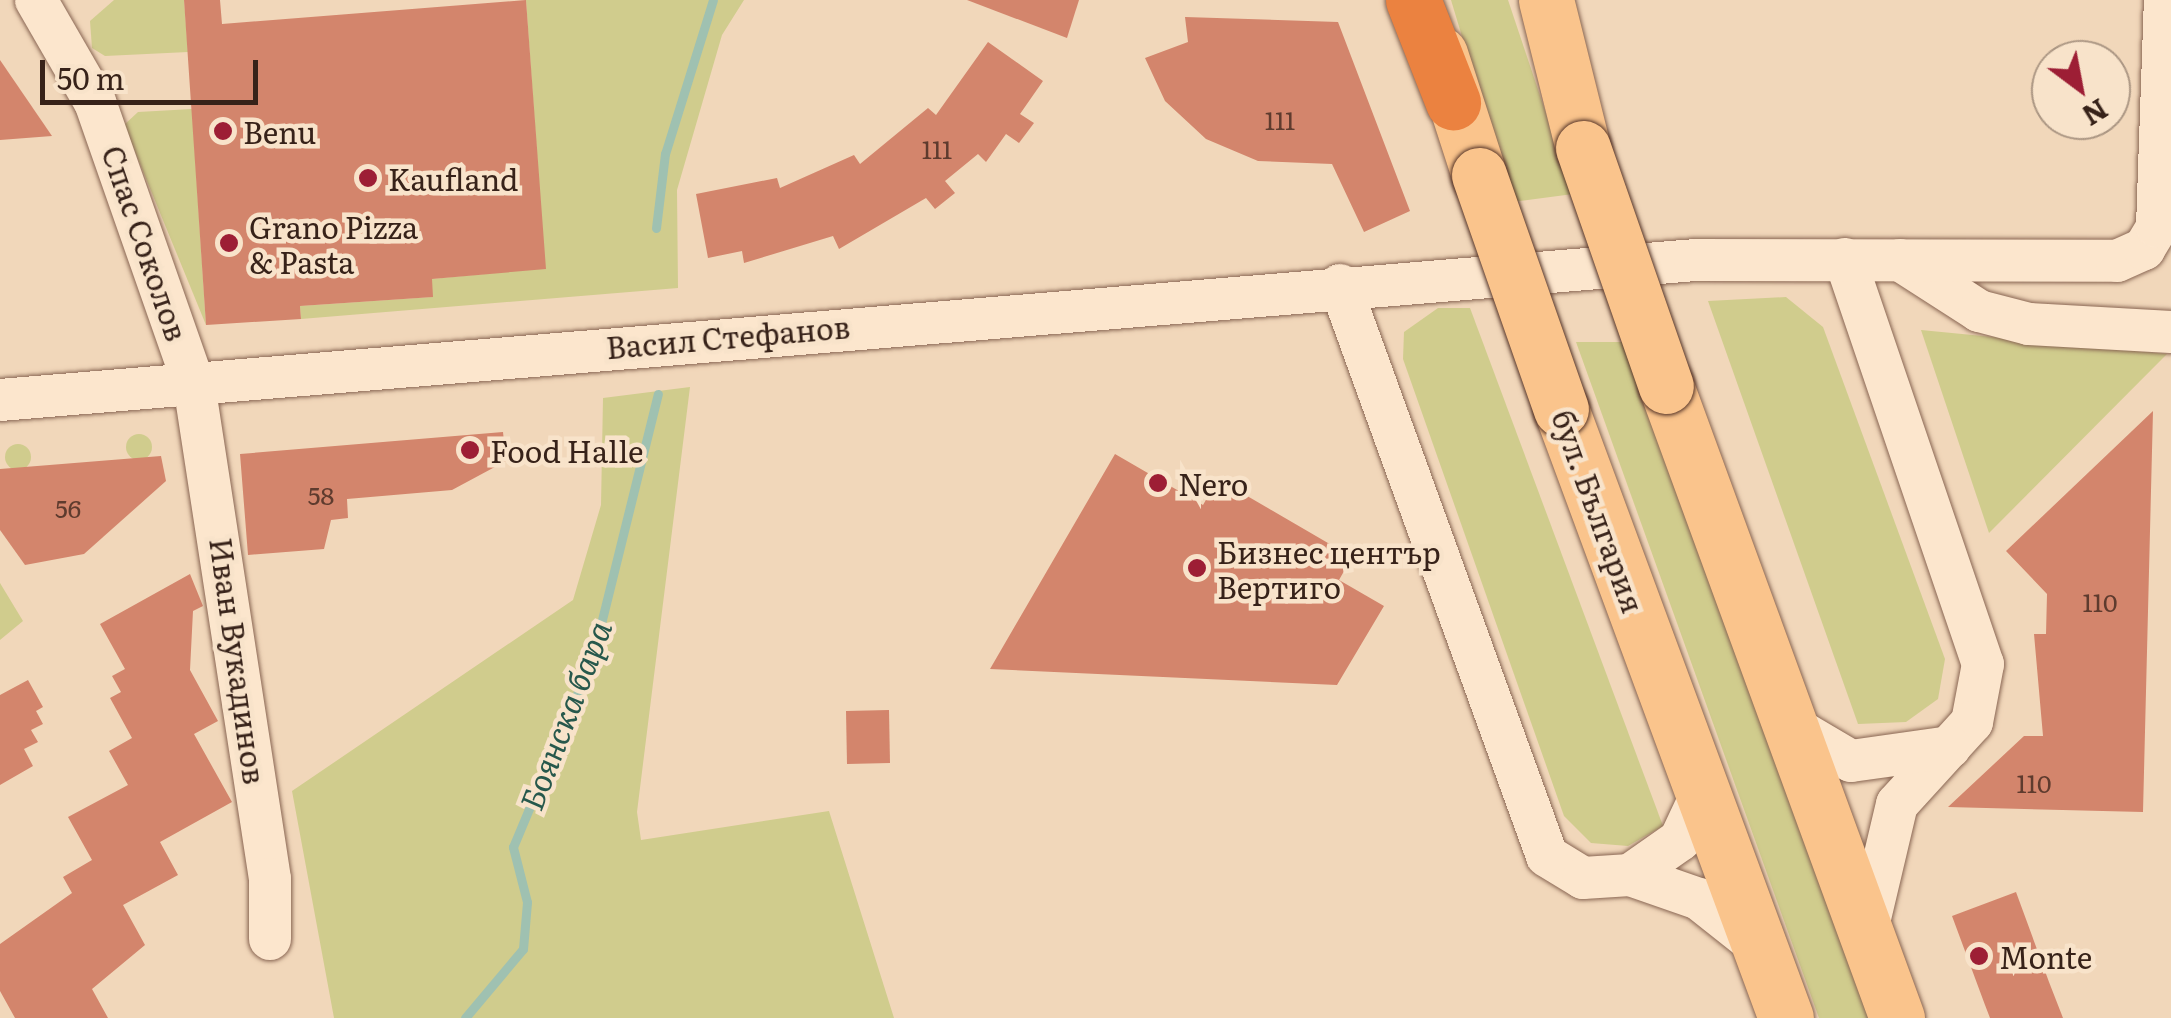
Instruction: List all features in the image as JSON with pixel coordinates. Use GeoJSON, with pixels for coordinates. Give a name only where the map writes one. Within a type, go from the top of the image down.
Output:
{"type":"FeatureCollection","features":[{"type":"Feature","properties":{"kind":"highway"},"geometry":{"type":"LineString","coordinates":[[1413,0],[1452,102]]}},
{"type":"Feature","properties":{"kind":"main road","name":"бул. България"},"geometry":{"type":"LineString","coordinates":[[1425,0],[1452,102],[1786,1018]]}},
{"type":"Feature","properties":{"kind":"main road"},"geometry":{"type":"LineString","coordinates":[[1546,0],[1583,148],[1898,1018]]}},
{"type":"Feature","properties":{"kind":"street","name":"Спас Соколов"},"geometry":{"type":"LineString","coordinates":[[36,0],[95,102],[194,384]]}},
{"type":"Feature","properties":{"kind":"street","name":"Васил Стефанов"},"geometry":{"type":"LineString","coordinates":[[0,400],[1340,285],[1695,260],[2117,261],[2144,249],[2157,227],[2165,0]]}},
{"type":"Feature","properties":{"kind":"street"},"geometry":{"type":"LineString","coordinates":[[1845,259],[1983,664],[1982,704],[1897,804],[1866,931]]}},
{"type":"Feature","properties":{"kind":"street"},"geometry":{"type":"LineString","coordinates":[[1900,260],[1979,311],[2030,324],[2171,332]]}},
{"type":"Feature","properties":{"kind":"street"},"geometry":{"type":"LineString","coordinates":[[1340,285],[1538,843],[1583,878],[1630,875],[1699,899],[1758,947]]}},
{"type":"Feature","properties":{"kind":"street","name":"Иван Вукадинов"},"geometry":{"type":"LineString","coordinates":[[194,384],[267,860],[270,939]]}},
{"type":"Feature","properties":{"kind":"street"},"geometry":{"type":"LineString","coordinates":[[1795,728],[1851,761],[1950,746]]}},
{"type":"Feature","properties":{"kind":"street"},"geometry":{"type":"LineString","coordinates":[[1630,875],[1680,840],[1702,794]]}},
{"type":"Feature","properties":{"kind":"shaded area"},"geometry":{"type":"Polygon","coordinates":[[[114,0],[184,0],[188,52],[105,56],[92,48],[90,21],[114,0]]]}},
{"type":"Feature","properties":{"kind":"shaded area"},"geometry":{"type":"Polygon","coordinates":[[[526,0],[744,0],[722,35],[677,190],[678,288],[301,319],[300,306],[432,297],[432,279],[545,268],[526,0]]]}},
{"type":"Feature","properties":{"kind":"shaded area"},"geometry":{"type":"Polygon","coordinates":[[[1451,0],[1508,0],[1573,194],[1512,202],[1451,0]]]}},
{"type":"Feature","properties":{"kind":"shaded area"},"geometry":{"type":"Polygon","coordinates":[[[192,109],[206,325],[124,125],[138,112],[192,109]]]}},
{"type":"Feature","properties":{"kind":"shaded area"},"geometry":{"type":"Polygon","coordinates":[[[1786,297],[1823,327],[1945,659],[1938,699],[1906,722],[1858,724],[1708,301],[1786,297]]]}},
{"type":"Feature","properties":{"kind":"shaded area"},"geometry":{"type":"Polygon","coordinates":[[[1438,308],[1470,308],[1663,826],[1628,846],[1591,843],[1564,816],[1403,359],[1404,332],[1438,308]]]}},
{"type":"Feature","properties":{"kind":"shaded area"},"geometry":{"type":"Polygon","coordinates":[[[1921,330],[2167,354],[1989,533],[1921,330]]]}},
{"type":"Feature","properties":{"kind":"shaded area"},"geometry":{"type":"Polygon","coordinates":[[[1576,342],[1629,342],[1873,1018],[1819,1018],[1576,342]]]}},
{"type":"Feature","properties":{"kind":"shaded area"},"geometry":{"type":"Polygon","coordinates":[[[690,387],[637,812],[641,840],[829,811],[894,1018],[334,1018],[292,791],[573,600],[601,505],[603,398],[690,387]]]}},
{"type":"Feature","properties":{"kind":"shaded area"},"geometry":{"type":"Polygon","coordinates":[[[139,434],[148,438],[152,447],[148,456],[139,460],[130,456],[126,447],[130,438],[139,434]]]}},
{"type":"Feature","properties":{"kind":"shaded area"},"geometry":{"type":"Polygon","coordinates":[[[18,444],[27,448],[31,457],[27,466],[18,470],[9,466],[5,457],[9,448],[18,444]]]}},
{"type":"Feature","properties":{"kind":"shaded area"},"geometry":{"type":"Polygon","coordinates":[[[0,583],[23,621],[0,640],[0,583]]]}},
{"type":"Feature","properties":{"kind":"building","name":"Kaufland"},"geometry":{"type":"Polygon","coordinates":[[[184,0],[220,0],[222,24],[526,0],[546,269],[432,279],[433,297],[300,306],[301,319],[206,325],[184,0]]]}},
{"type":"Feature","properties":{"kind":"building"},"geometry":{"type":"Polygon","coordinates":[[[967,0],[1079,0],[1067,38],[967,0]]]}},
{"type":"Feature","properties":{"kind":"building"},"geometry":{"type":"Polygon","coordinates":[[[1185,17],[1338,22],[1410,211],[1364,232],[1332,164],[1258,161],[1206,139],[1165,101],[1145,58],[1188,42],[1185,17]]]}},
{"type":"Feature","properties":{"kind":"building"},"geometry":{"type":"Polygon","coordinates":[[[988,42],[1043,81],[1020,114],[1034,123],[1019,143],[1006,134],[986,162],[978,154],[945,181],[955,193],[935,209],[926,198],[839,249],[833,236],[744,263],[742,251],[708,258],[696,194],[777,178],[780,188],[854,155],[860,164],[928,108],[936,115],[988,42]]]}},
{"type":"Feature","properties":{"kind":"building"},"geometry":{"type":"Polygon","coordinates":[[[0,60],[52,136],[0,140],[0,60]]]}},
{"type":"Feature","properties":{"kind":"building"},"geometry":{"type":"Polygon","coordinates":[[[2153,411],[2143,812],[1948,807],[2024,736],[2043,736],[2034,634],[2046,634],[2047,594],[2006,551],[2153,411]]]}},
{"type":"Feature","properties":{"kind":"building"},"geometry":{"type":"Polygon","coordinates":[[[503,432],[506,461],[452,490],[347,499],[348,518],[331,520],[324,549],[248,555],[240,454],[503,432]]]}},
{"type":"Feature","properties":{"kind":"building","name":"Бизнес център Вертиго"},"geometry":{"type":"Polygon","coordinates":[[[1115,454],[1203,505],[1218,479],[1352,557],[1339,580],[1384,606],[1337,685],[990,669],[1115,454]]]}},
{"type":"Feature","properties":{"kind":"building"},"geometry":{"type":"Polygon","coordinates":[[[161,456],[166,481],[84,554],[25,565],[0,530],[0,469],[161,456]]]}},
{"type":"Feature","properties":{"kind":"building"},"geometry":{"type":"Polygon","coordinates":[[[190,574],[203,606],[193,611],[190,670],[218,721],[194,734],[232,802],[160,842],[178,875],[123,905],[145,945],[92,989],[108,1018],[15,1018],[0,991],[0,944],[72,893],[63,877],[92,860],[68,817],[128,785],[109,751],[132,738],[110,698],[121,692],[112,676],[125,669],[100,624],[190,574]]]}},
{"type":"Feature","properties":{"kind":"building"},"geometry":{"type":"Polygon","coordinates":[[[28,680],[43,707],[36,711],[43,724],[31,730],[38,742],[24,749],[33,766],[0,785],[0,695],[28,680]]]}},
{"type":"Feature","properties":{"kind":"building"},"geometry":{"type":"Polygon","coordinates":[[[889,710],[890,763],[847,764],[846,711],[889,710]]]}},
{"type":"Feature","properties":{"kind":"building"},"geometry":{"type":"Polygon","coordinates":[[[2016,892],[2063,1018],[1990,1018],[1985,1005],[1952,916],[2016,892]]]}},
{"type":"Feature","properties":{"kind":"waterway","name":"Боянска бара"},"geometry":{"type":"LineString","coordinates":[[656,228],[665,154],[713,0]]}},
{"type":"Feature","properties":{"kind":"waterway","name":"Боянска бара"},"geometry":{"type":"LineString","coordinates":[[465,1018],[523,949],[527,902],[513,847],[593,656],[658,394]]}},
{"type":"Feature","properties":{"kind":"place","name":"Benu"},"geometry":{"type":"Point","coordinates":[223,131]}},
{"type":"Feature","properties":{"kind":"place","name":"Kaufland"},"geometry":{"type":"Point","coordinates":[368,178]}},
{"type":"Feature","properties":{"kind":"place","name":"Grano Pizza & Pasta"},"geometry":{"type":"Point","coordinates":[229,243]}},
{"type":"Feature","properties":{"kind":"place","name":"Food Halle"},"geometry":{"type":"Point","coordinates":[470,450]}},
{"type":"Feature","properties":{"kind":"place","name":"Nero"},"geometry":{"type":"Point","coordinates":[1158,483]}},
{"type":"Feature","properties":{"kind":"place","name":"Бизнес център Вертиго"},"geometry":{"type":"Point","coordinates":[1197,568]}},
{"type":"Feature","properties":{"kind":"place","name":"Monte"},"geometry":{"type":"Point","coordinates":[1979,956]}}]}
